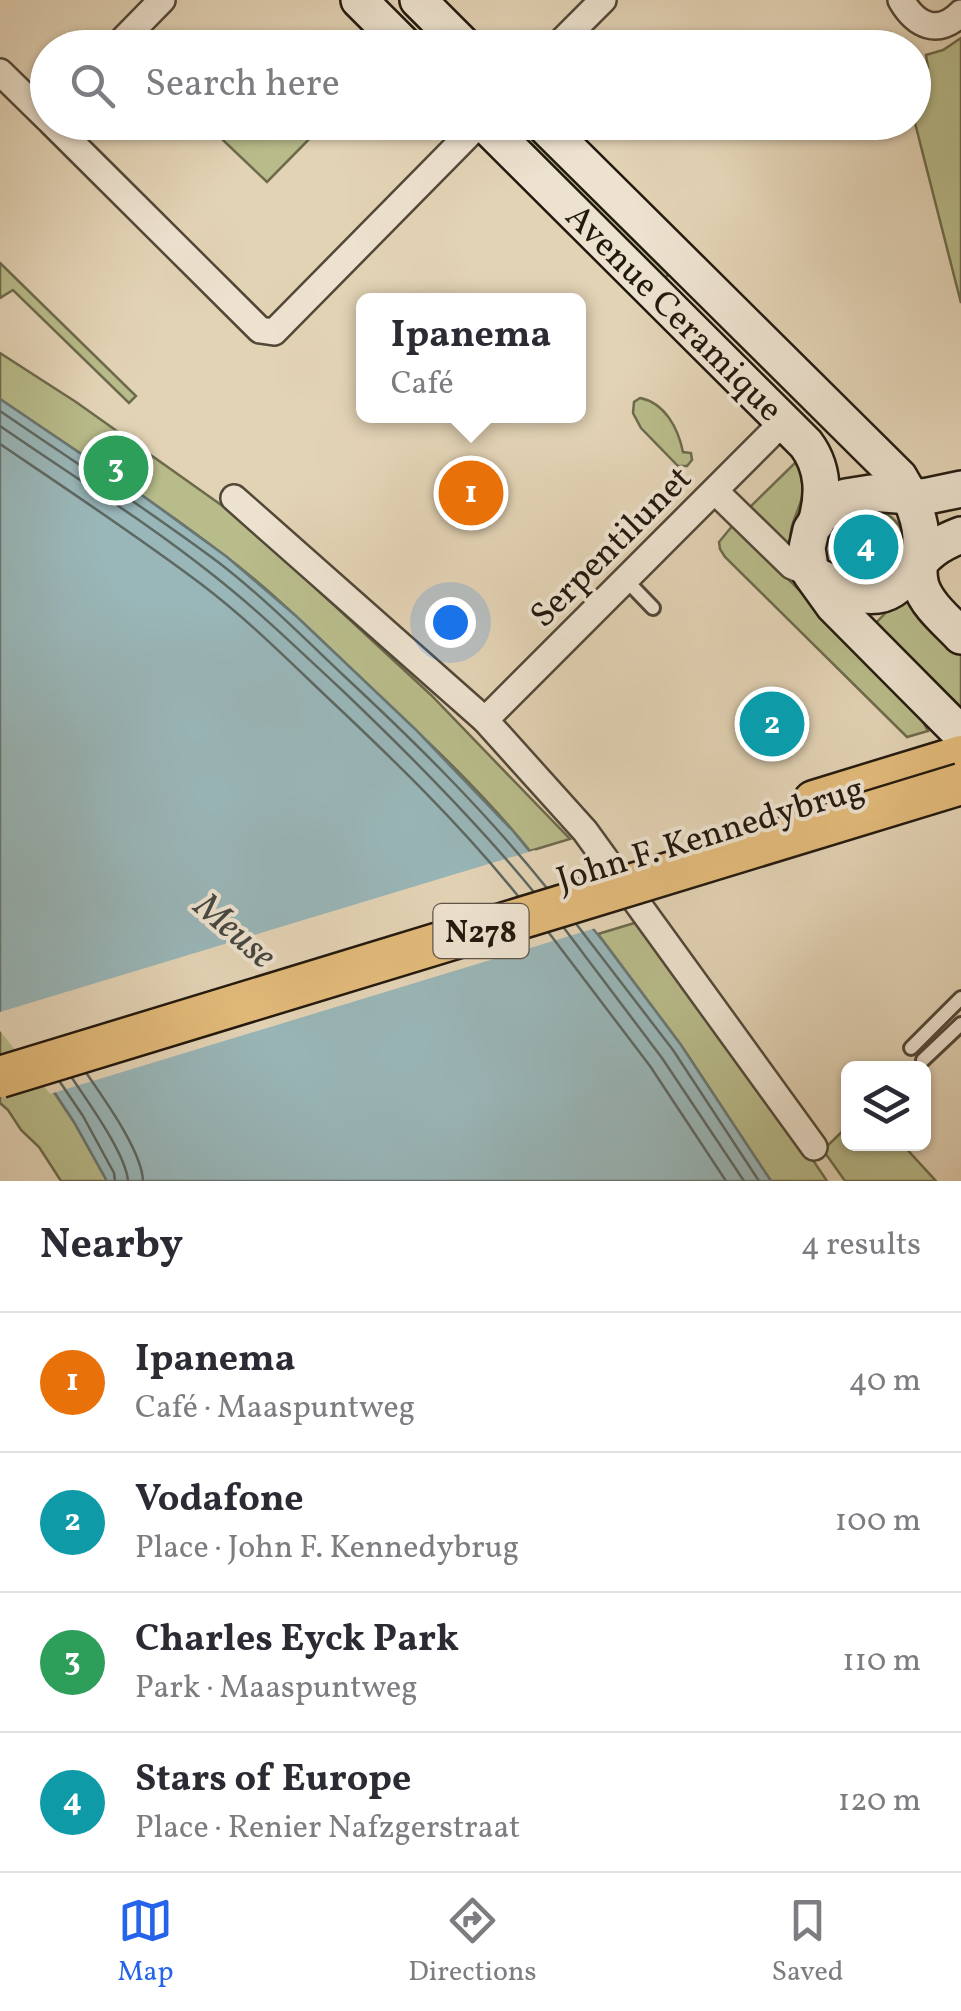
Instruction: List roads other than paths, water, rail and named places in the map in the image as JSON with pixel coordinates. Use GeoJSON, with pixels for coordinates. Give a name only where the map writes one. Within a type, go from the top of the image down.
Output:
{"type":"FeatureCollection","features":[{"type":"Feature","properties":{"kind":"main road","name":"John F. Kennedybrug"},"geometry":{"type":"LineString","coordinates":[[0,1050],[961,756]]}},
{"type":"Feature","properties":{"kind":"main road","name":"John F. Kennedybrug"},"geometry":{"type":"LineString","coordinates":[[0,1078],[961,784]]}},
{"type":"Feature","properties":{"kind":"street"},"geometry":{"type":"LineString","coordinates":[[133,30],[162,0]]}},
{"type":"Feature","properties":{"kind":"street"},"geometry":{"type":"LineString","coordinates":[[358,0],[388,30]]}},
{"type":"Feature","properties":{"kind":"street"},"geometry":{"type":"LineString","coordinates":[[418,0],[448,30]]}},
{"type":"Feature","properties":{"kind":"street"},"geometry":{"type":"LineString","coordinates":[[574,30],[603,0]]}},
{"type":"Feature","properties":{"kind":"street"},"geometry":{"type":"LineString","coordinates":[[901,0],[916,20],[934,26],[951,23],[961,13]]}},
{"type":"Feature","properties":{"kind":"street"},"geometry":{"type":"LineString","coordinates":[[0,72],[30,101]]}},
{"type":"Feature","properties":{"kind":"street"},"geometry":{"type":"LineString","coordinates":[[69,140],[260,330],[274,332],[464,140]]}},
{"type":"Feature","properties":{"kind":"street","name":"Avenue Ceramique"},"geometry":{"type":"LineString","coordinates":[[500,140],[811,450],[819,469],[822,496],[816,523]]}},
{"type":"Feature","properties":{"kind":"street","name":"Avenue Ceramique"},"geometry":{"type":"LineString","coordinates":[[559,140],[893,470],[910,496]]}},
{"type":"Feature","properties":{"kind":"street","name":"Serpentilunet"},"geometry":{"type":"LineString","coordinates":[[485,720],[784,421]]}},
{"type":"Feature","properties":{"kind":"street"},"geometry":{"type":"LineString","coordinates":[[961,489],[932,496],[853,495],[834,504],[816,523],[807,548],[811,574],[822,592],[961,734]]}},
{"type":"Feature","properties":{"kind":"street"},"geometry":{"type":"LineString","coordinates":[[715,490],[792,566],[858,594],[881,595],[902,583],[938,546],[961,535]]}},
{"type":"Feature","properties":{"kind":"street"},"geometry":{"type":"LineString","coordinates":[[910,496],[921,533],[919,563],[924,592],[961,636]]}},
{"type":"Feature","properties":{"kind":"street"},"geometry":{"type":"LineString","coordinates":[[234,498],[485,720],[585,831],[814,1148]]}},
{"type":"Feature","properties":{"kind":"lane"},"geometry":{"type":"LineString","coordinates":[[626,580],[654,608]]}},
{"type":"Feature","properties":{"kind":"lane"},"geometry":{"type":"LineString","coordinates":[[911,1048],[961,998]]}},
{"type":"Feature","properties":{"kind":"lane"},"geometry":{"type":"LineString","coordinates":[[922,1060],[961,1024]]}},
{"type":"Feature","properties":{"kind":"water","name":"Meuse"},"geometry":{"type":"Polygon","coordinates":[[[0,399],[227,557],[296,616],[415,729],[513,831],[603,941],[681,1045],[771,1181],[107,1181],[49,1084],[0,1023],[0,399]]]}},
{"type":"Feature","properties":{"kind":"place","name":"Charles Eyck Park"},"geometry":{"type":"Point","coordinates":[116,468]}},
{"type":"Feature","properties":{"kind":"place","name":"Ipanema"},"geometry":{"type":"Point","coordinates":[471,493]}},
{"type":"Feature","properties":{"kind":"place","name":"Stars of Europe"},"geometry":{"type":"Point","coordinates":[866,547]}},
{"type":"Feature","properties":{"kind":"place","name":"Vodafone"},"geometry":{"type":"Point","coordinates":[772,724]}}]}
